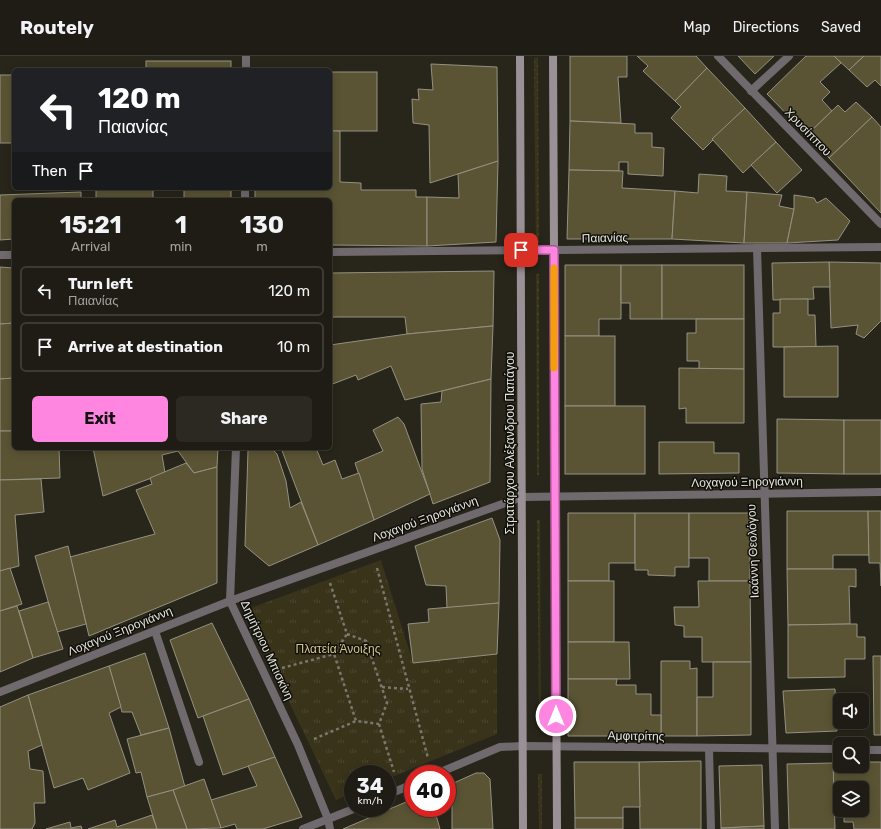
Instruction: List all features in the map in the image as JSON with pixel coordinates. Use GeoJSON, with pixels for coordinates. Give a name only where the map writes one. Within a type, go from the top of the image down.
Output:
{"type":"FeatureCollection","features":[{"type":"Feature","properties":{"kind":"street"},"geometry":{"type":"LineString","coordinates":[[246,56],[246,68]]}},
{"type":"Feature","properties":{"kind":"street","name":"Στρατάρχου Αλέξανδρου Παπάγου"},"geometry":{"type":"LineString","coordinates":[[520,56],[523,829]]}},
{"type":"Feature","properties":{"kind":"street"},"geometry":{"type":"LineString","coordinates":[[553,56],[557,829]]}},
{"type":"Feature","properties":{"kind":"street","name":"Χρυσίππου"},"geometry":{"type":"LineString","coordinates":[[718,56],[881,224]]}},
{"type":"Feature","properties":{"kind":"street"},"geometry":{"type":"LineString","coordinates":[[751,91],[789,56]]}},
{"type":"Feature","properties":{"kind":"street","name":"Παιανίας"},"geometry":{"type":"LineString","coordinates":[[332,252],[881,247]]}},
{"type":"Feature","properties":{"kind":"street","name":"Ιωάννη Θεολόγου"},"geometry":{"type":"LineString","coordinates":[[757,248],[763,493],[775,829]]}},
{"type":"Feature","properties":{"kind":"street"},"geometry":{"type":"LineString","coordinates":[[0,255],[12,255]]}},
{"type":"Feature","properties":{"kind":"street","name":"Δημήτριου Μπισκίνη"},"geometry":{"type":"LineString","coordinates":[[236,450],[230,601],[298,745],[328,820],[330,829]]}},
{"type":"Feature","properties":{"kind":"street","name":"Λοχαγού Ξηρογιάννη"},"geometry":{"type":"LineString","coordinates":[[0,692],[230,601],[522,496],[555,497],[881,492]]}},
{"type":"Feature","properties":{"kind":"street"},"geometry":{"type":"LineString","coordinates":[[155,631],[199,762]]}},
{"type":"Feature","properties":{"kind":"street","name":"Αμφιτρίτης"},"geometry":{"type":"LineString","coordinates":[[456,766],[500,748],[522,746],[709,749],[833,749]]}},
{"type":"Feature","properties":{"kind":"street"},"geometry":{"type":"LineString","coordinates":[[709,749],[711,829]]}},
{"type":"Feature","properties":{"kind":"street"},"geometry":{"type":"LineString","coordinates":[[869,750],[881,750]]}},
{"type":"Feature","properties":{"kind":"street"},"geometry":{"type":"LineString","coordinates":[[396,791],[404,788]]}},
{"type":"Feature","properties":{"kind":"street"},"geometry":{"type":"LineString","coordinates":[[303,829],[344,813]]}},
{"type":"Feature","properties":{"kind":"path"},"geometry":{"type":"LineString","coordinates":[[372,550],[408,689],[428,759]]}},
{"type":"Feature","properties":{"kind":"path"},"geometry":{"type":"LineString","coordinates":[[324,567],[347,634]]}},
{"type":"Feature","properties":{"kind":"path"},"geometry":{"type":"LineString","coordinates":[[264,673],[334,654],[347,634]]}},
{"type":"Feature","properties":{"kind":"path"},"geometry":{"type":"LineString","coordinates":[[347,634],[366,641],[382,687],[387,703],[379,724],[399,790]]}},
{"type":"Feature","properties":{"kind":"path"},"geometry":{"type":"LineString","coordinates":[[334,654],[356,721]]}},
{"type":"Feature","properties":{"kind":"path"},"geometry":{"type":"LineString","coordinates":[[382,687],[408,689]]}},
{"type":"Feature","properties":{"kind":"path"},"geometry":{"type":"LineString","coordinates":[[298,745],[356,721],[379,724]]}},
{"type":"Feature","properties":{"kind":"green space"},"geometry":{"type":"Polygon","coordinates":[[[534,58],[538,58],[539,250],[536,250],[534,58]]]}},
{"type":"Feature","properties":{"kind":"green space"},"geometry":{"type":"Polygon","coordinates":[[[536,274],[539,274],[539,475],[537,475],[536,274]]]}},
{"type":"Feature","properties":{"kind":"green space"},"geometry":{"type":"Polygon","coordinates":[[[537,520],[540,520],[541,718],[539,718],[537,520]]]}},
{"type":"Feature","properties":{"kind":"green space","name":"Πλατεία Άνοιξης"},"geometry":{"type":"Polygon","coordinates":[[[381,560],[413,663],[497,654],[497,734],[421,765],[404,765],[404,772],[396,775],[396,765],[344,765],[344,797],[336,800],[245,610],[381,560]]]}},
{"type":"Feature","properties":{"kind":"green space"},"geometry":{"type":"Polygon","coordinates":[[[538,774],[542,774],[542,829],[539,829],[538,774]]]}},
{"type":"Feature","properties":{"kind":"building"},"geometry":{"type":"Polygon","coordinates":[[[570,56],[627,56],[627,77],[618,77],[621,123],[570,121],[570,56]]]}},
{"type":"Feature","properties":{"kind":"building"},"geometry":{"type":"Polygon","coordinates":[[[637,56],[696,56],[707,68],[675,101],[643,71],[648,66],[637,56]]]}},
{"type":"Feature","properties":{"kind":"building"},"geometry":{"type":"Polygon","coordinates":[[[738,56],[774,56],[755,74],[738,56]]]}},
{"type":"Feature","properties":{"kind":"building"},"geometry":{"type":"Polygon","coordinates":[[[806,56],[834,56],[841,63],[820,82],[830,92],[822,100],[832,111],[807,135],[767,94],[806,56]]]}},
{"type":"Feature","properties":{"kind":"building"},"geometry":{"type":"Polygon","coordinates":[[[834,56],[864,56],[849,70],[834,56]]]}},
{"type":"Feature","properties":{"kind":"building"},"geometry":{"type":"Polygon","coordinates":[[[864,56],[881,56],[881,86],[875,80],[867,87],[849,70],[864,56]]]}},
{"type":"Feature","properties":{"kind":"building"},"geometry":{"type":"Polygon","coordinates":[[[146,61],[231,61],[231,68],[146,68],[146,61]]]}},
{"type":"Feature","properties":{"kind":"building"},"geometry":{"type":"Polygon","coordinates":[[[431,64],[497,67],[498,161],[430,183],[429,125],[413,123],[412,99],[419,100],[418,89],[433,90],[431,64]]]}},
{"type":"Feature","properties":{"kind":"building"},"geometry":{"type":"Polygon","coordinates":[[[707,68],[745,108],[703,150],[671,118],[681,107],[675,101],[707,68]]]}},
{"type":"Feature","properties":{"kind":"building"},"geometry":{"type":"Polygon","coordinates":[[[332,72],[377,72],[377,131],[332,131],[332,72]]]}},
{"type":"Feature","properties":{"kind":"building"},"geometry":{"type":"Polygon","coordinates":[[[0,75],[12,75],[12,143],[0,143],[0,75]]]}},
{"type":"Feature","properties":{"kind":"building"},"geometry":{"type":"Polygon","coordinates":[[[856,102],[872,117],[829,158],[807,135],[838,105],[845,112],[856,102]]]}},
{"type":"Feature","properties":{"kind":"building"},"geometry":{"type":"Polygon","coordinates":[[[745,108],[776,142],[743,173],[712,139],[745,108]]]}},
{"type":"Feature","properties":{"kind":"building"},"geometry":{"type":"Polygon","coordinates":[[[872,117],[881,127],[881,213],[829,158],[872,117]]]}},
{"type":"Feature","properties":{"kind":"building"},"geometry":{"type":"Polygon","coordinates":[[[570,121],[635,124],[635,133],[652,133],[652,147],[664,148],[663,176],[628,174],[628,162],[619,162],[619,171],[569,170],[570,121]]]}},
{"type":"Feature","properties":{"kind":"building"},"geometry":{"type":"Polygon","coordinates":[[[332,131],[340,131],[340,182],[361,183],[361,190],[416,190],[416,197],[427,197],[427,246],[332,245],[332,198],[255,198],[255,190],[332,190],[332,131]]]}},
{"type":"Feature","properties":{"kind":"building"},"geometry":{"type":"Polygon","coordinates":[[[776,142],[802,170],[777,193],[751,165],[776,142]]]}},
{"type":"Feature","properties":{"kind":"building"},"geometry":{"type":"Polygon","coordinates":[[[498,161],[496,242],[427,246],[427,197],[459,198],[458,174],[498,161]]]}},
{"type":"Feature","properties":{"kind":"building"},"geometry":{"type":"Polygon","coordinates":[[[569,170],[623,171],[622,188],[675,191],[672,239],[567,239],[569,170]]]}},
{"type":"Feature","properties":{"kind":"building"},"geometry":{"type":"Polygon","coordinates":[[[699,174],[727,176],[726,191],[747,192],[744,243],[672,239],[675,191],[698,193],[699,174]]]}},
{"type":"Feature","properties":{"kind":"building"},"geometry":{"type":"Polygon","coordinates":[[[96,190],[153,190],[153,198],[96,198],[96,190]]]}},
{"type":"Feature","properties":{"kind":"building"},"geometry":{"type":"Polygon","coordinates":[[[184,190],[231,190],[231,198],[184,198],[184,190]]]}},
{"type":"Feature","properties":{"kind":"building"},"geometry":{"type":"Polygon","coordinates":[[[81,192],[81,198],[12,198],[12,239],[0,240],[0,195],[81,192]]]}},
{"type":"Feature","properties":{"kind":"building"},"geometry":{"type":"Polygon","coordinates":[[[747,192],[782,195],[779,206],[794,209],[787,243],[744,243],[747,192]]]}},
{"type":"Feature","properties":{"kind":"building"},"geometry":{"type":"Polygon","coordinates":[[[794,195],[814,198],[817,203],[826,198],[850,221],[838,240],[787,243],[794,209],[794,195]]]}},
{"type":"Feature","properties":{"kind":"building"},"geometry":{"type":"Polygon","coordinates":[[[829,262],[881,263],[881,321],[864,338],[856,334],[858,325],[831,328],[829,262]]]}},
{"type":"Feature","properties":{"kind":"building"},"geometry":{"type":"Polygon","coordinates":[[[829,262],[830,287],[813,287],[814,299],[773,300],[772,263],[829,262]]]}},
{"type":"Feature","properties":{"kind":"building"},"geometry":{"type":"Polygon","coordinates":[[[565,265],[621,265],[621,319],[599,319],[599,336],[565,336],[565,265]]]}},
{"type":"Feature","properties":{"kind":"building"},"geometry":{"type":"Polygon","coordinates":[[[621,265],[662,265],[662,319],[630,319],[630,303],[621,303],[621,265]]]}},
{"type":"Feature","properties":{"kind":"building"},"geometry":{"type":"Polygon","coordinates":[[[662,265],[744,265],[744,319],[662,319],[662,265]]]}},
{"type":"Feature","properties":{"kind":"building"},"geometry":{"type":"Polygon","coordinates":[[[0,267],[12,268],[12,323],[0,324],[0,267]]]}},
{"type":"Feature","properties":{"kind":"building"},"geometry":{"type":"Polygon","coordinates":[[[494,271],[493,326],[407,334],[405,317],[332,317],[332,273],[494,271]]]}},
{"type":"Feature","properties":{"kind":"building"},"geometry":{"type":"Polygon","coordinates":[[[780,299],[808,299],[808,315],[815,315],[816,347],[773,347],[773,313],[780,313],[780,299]]]}},
{"type":"Feature","properties":{"kind":"building"},"geometry":{"type":"Polygon","coordinates":[[[696,319],[744,319],[744,369],[699,369],[699,361],[687,361],[687,333],[696,333],[696,319]]]}},
{"type":"Feature","properties":{"kind":"building"},"geometry":{"type":"Polygon","coordinates":[[[12,323],[12,378],[0,379],[0,324],[12,323]]]}},
{"type":"Feature","properties":{"kind":"building"},"geometry":{"type":"Polygon","coordinates":[[[493,326],[491,379],[405,400],[391,366],[358,380],[356,375],[332,384],[332,345],[407,334],[493,326]]]}},
{"type":"Feature","properties":{"kind":"building"},"geometry":{"type":"Polygon","coordinates":[[[565,336],[615,336],[615,406],[565,406],[565,336]]]}},
{"type":"Feature","properties":{"kind":"building"},"geometry":{"type":"Polygon","coordinates":[[[838,346],[838,397],[784,397],[784,347],[838,346]]]}},
{"type":"Feature","properties":{"kind":"building"},"geometry":{"type":"Polygon","coordinates":[[[679,368],[744,369],[744,423],[686,423],[686,408],[679,409],[679,368]]]}},
{"type":"Feature","properties":{"kind":"building"},"geometry":{"type":"Polygon","coordinates":[[[12,378],[12,431],[0,431],[0,379],[12,378]]]}},
{"type":"Feature","properties":{"kind":"building"},"geometry":{"type":"Polygon","coordinates":[[[491,379],[490,482],[433,504],[422,469],[421,404],[441,402],[442,391],[491,379]]]}},
{"type":"Feature","properties":{"kind":"building"},"geometry":{"type":"Polygon","coordinates":[[[565,406],[645,406],[645,474],[565,474],[565,406]]]}},
{"type":"Feature","properties":{"kind":"building"},"geometry":{"type":"Polygon","coordinates":[[[398,417],[404,424],[430,494],[374,520],[355,463],[383,451],[373,430],[398,417]]]}},
{"type":"Feature","properties":{"kind":"building"},"geometry":{"type":"Polygon","coordinates":[[[777,419],[844,420],[844,474],[777,473],[777,419]]]}},
{"type":"Feature","properties":{"kind":"building"},"geometry":{"type":"Polygon","coordinates":[[[844,420],[881,420],[881,474],[844,474],[844,420]]]}},
{"type":"Feature","properties":{"kind":"building"},"geometry":{"type":"Polygon","coordinates":[[[0,431],[12,431],[12,450],[59,450],[60,478],[0,480],[0,431]]]}},
{"type":"Feature","properties":{"kind":"building"},"geometry":{"type":"Polygon","coordinates":[[[659,442],[714,442],[714,453],[739,453],[739,473],[659,474],[659,442]]]}},
{"type":"Feature","properties":{"kind":"building"},"geometry":{"type":"Polygon","coordinates":[[[93,450],[218,450],[217,467],[194,473],[178,451],[162,455],[165,473],[103,496],[93,450]]]}},
{"type":"Feature","properties":{"kind":"building"},"geometry":{"type":"Polygon","coordinates":[[[248,450],[273,450],[277,454],[286,481],[290,508],[301,502],[318,545],[269,566],[245,546],[248,450]]]}},
{"type":"Feature","properties":{"kind":"building"},"geometry":{"type":"Polygon","coordinates":[[[282,450],[317,450],[323,465],[335,460],[342,479],[359,473],[374,520],[318,545],[282,450]]]}},
{"type":"Feature","properties":{"kind":"building"},"geometry":{"type":"Polygon","coordinates":[[[186,463],[194,473],[217,467],[217,583],[89,636],[70,557],[155,534],[136,490],[152,484],[150,478],[186,463]]]}},
{"type":"Feature","properties":{"kind":"building"},"geometry":{"type":"Polygon","coordinates":[[[41,479],[44,512],[15,515],[19,566],[0,571],[0,480],[41,479]]]}},
{"type":"Feature","properties":{"kind":"building"},"geometry":{"type":"Polygon","coordinates":[[[787,511],[868,511],[869,555],[833,555],[833,569],[787,569],[787,511]]]}},
{"type":"Feature","properties":{"kind":"building"},"geometry":{"type":"Polygon","coordinates":[[[868,511],[881,511],[881,586],[880,563],[869,563],[868,511]]]}},
{"type":"Feature","properties":{"kind":"building"},"geometry":{"type":"Polygon","coordinates":[[[568,513],[635,513],[635,563],[609,563],[609,581],[568,581],[568,513]]]}},
{"type":"Feature","properties":{"kind":"building"},"geometry":{"type":"Polygon","coordinates":[[[635,513],[689,513],[689,567],[675,567],[675,576],[648,575],[648,570],[635,570],[635,513]]]}},
{"type":"Feature","properties":{"kind":"building"},"geometry":{"type":"Polygon","coordinates":[[[689,513],[750,513],[750,581],[709,581],[709,558],[689,558],[689,513]]]}},
{"type":"Feature","properties":{"kind":"building"},"geometry":{"type":"Polygon","coordinates":[[[492,518],[500,540],[499,603],[447,608],[446,586],[426,585],[415,546],[492,518]]]}},
{"type":"Feature","properties":{"kind":"building"},"geometry":{"type":"Polygon","coordinates":[[[68,546],[86,624],[57,632],[35,556],[68,546]]]}},
{"type":"Feature","properties":{"kind":"building"},"geometry":{"type":"Polygon","coordinates":[[[10,568],[22,604],[0,611],[0,571],[10,568]]]}},
{"type":"Feature","properties":{"kind":"building"},"geometry":{"type":"Polygon","coordinates":[[[787,569],[856,569],[856,587],[849,586],[850,624],[788,625],[787,569]]]}},
{"type":"Feature","properties":{"kind":"building"},"geometry":{"type":"Polygon","coordinates":[[[568,581],[614,581],[614,642],[568,642],[568,581]]]}},
{"type":"Feature","properties":{"kind":"building"},"geometry":{"type":"Polygon","coordinates":[[[698,581],[750,581],[751,662],[702,662],[702,637],[684,637],[684,626],[675,625],[674,607],[699,607],[698,581]]]}},
{"type":"Feature","properties":{"kind":"building"},"geometry":{"type":"Polygon","coordinates":[[[48,602],[63,649],[33,658],[19,611],[48,602]]]}},
{"type":"Feature","properties":{"kind":"building"},"geometry":{"type":"Polygon","coordinates":[[[499,603],[497,654],[413,663],[408,624],[429,622],[428,609],[499,603]]]}},
{"type":"Feature","properties":{"kind":"building"},"geometry":{"type":"Polygon","coordinates":[[[17,606],[33,658],[0,672],[0,611],[17,606]]]}},
{"type":"Feature","properties":{"kind":"building"},"geometry":{"type":"Polygon","coordinates":[[[212,623],[249,699],[198,718],[170,640],[212,623]]]}},
{"type":"Feature","properties":{"kind":"building"},"geometry":{"type":"Polygon","coordinates":[[[857,624],[857,637],[865,637],[865,659],[845,659],[845,677],[788,678],[788,625],[857,624]]]}},
{"type":"Feature","properties":{"kind":"building"},"geometry":{"type":"Polygon","coordinates":[[[568,642],[629,642],[630,679],[568,679],[568,642]]]}},
{"type":"Feature","properties":{"kind":"building"},"geometry":{"type":"Polygon","coordinates":[[[145,653],[169,728],[141,735],[132,712],[122,712],[109,666],[145,653]]]}},
{"type":"Feature","properties":{"kind":"building"},"geometry":{"type":"Polygon","coordinates":[[[873,656],[881,656],[881,735],[874,735],[873,656]]]}},
{"type":"Feature","properties":{"kind":"building"},"geometry":{"type":"Polygon","coordinates":[[[661,661],[690,661],[690,669],[697,668],[697,736],[661,736],[661,661]]]}},
{"type":"Feature","properties":{"kind":"building"},"geometry":{"type":"Polygon","coordinates":[[[713,662],[751,662],[751,735],[697,736],[697,697],[713,697],[713,662]]]}},
{"type":"Feature","properties":{"kind":"building"},"geometry":{"type":"Polygon","coordinates":[[[109,666],[121,707],[109,713],[130,773],[88,790],[83,778],[54,788],[28,695],[109,666]]]}},
{"type":"Feature","properties":{"kind":"building"},"geometry":{"type":"Polygon","coordinates":[[[568,679],[617,679],[616,685],[636,685],[636,694],[651,694],[651,715],[661,715],[661,736],[568,736],[568,679]]]}},
{"type":"Feature","properties":{"kind":"building"},"geometry":{"type":"Polygon","coordinates":[[[835,689],[835,693],[833,693],[833,729],[837,729],[837,731],[786,733],[783,691],[835,689]]]}},
{"type":"Feature","properties":{"kind":"building"},"geometry":{"type":"Polygon","coordinates":[[[28,695],[42,745],[28,751],[30,769],[43,771],[45,803],[34,803],[35,823],[32,829],[0,829],[0,707],[28,695]]]}},
{"type":"Feature","properties":{"kind":"building"},"geometry":{"type":"Polygon","coordinates":[[[249,699],[275,757],[223,775],[203,716],[249,699]]]}},
{"type":"Feature","properties":{"kind":"building"},"geometry":{"type":"Polygon","coordinates":[[[169,728],[185,787],[147,797],[141,772],[136,773],[127,739],[169,728]]]}},
{"type":"Feature","properties":{"kind":"building"},"geometry":{"type":"Polygon","coordinates":[[[275,757],[302,817],[263,829],[237,829],[235,824],[221,828],[211,800],[257,786],[248,766],[275,757]]]}},
{"type":"Feature","properties":{"kind":"building"},"geometry":{"type":"Polygon","coordinates":[[[701,761],[701,829],[640,829],[639,762],[701,761]]]}},
{"type":"Feature","properties":{"kind":"building"},"geometry":{"type":"Polygon","coordinates":[[[574,762],[639,762],[640,807],[623,807],[623,818],[575,818],[574,762]]]}},
{"type":"Feature","properties":{"kind":"building"},"geometry":{"type":"Polygon","coordinates":[[[869,762],[881,762],[881,829],[854,829],[853,822],[844,822],[844,817],[869,817],[869,781],[834,781],[833,773],[869,773],[869,762]]]}},
{"type":"Feature","properties":{"kind":"building"},"geometry":{"type":"Polygon","coordinates":[[[833,763],[833,817],[835,817],[835,829],[789,829],[787,764],[833,763]]]}},
{"type":"Feature","properties":{"kind":"building"},"geometry":{"type":"Polygon","coordinates":[[[762,765],[764,826],[721,828],[719,766],[762,765]]]}},
{"type":"Feature","properties":{"kind":"building"},"geometry":{"type":"Polygon","coordinates":[[[476,773],[484,773],[490,779],[493,829],[452,829],[452,817],[456,817],[456,782],[476,773]]]}},
{"type":"Feature","properties":{"kind":"building"},"geometry":{"type":"Polygon","coordinates":[[[204,779],[221,828],[187,829],[173,790],[204,779]]]}},
{"type":"Feature","properties":{"kind":"building"},"geometry":{"type":"Polygon","coordinates":[[[173,790],[187,829],[157,829],[147,797],[173,790]]]}},
{"type":"Feature","properties":{"kind":"building"},"geometry":{"type":"Polygon","coordinates":[[[404,803],[404,817],[437,817],[440,829],[343,829],[371,817],[396,817],[396,806],[404,803]]]}},
{"type":"Feature","properties":{"kind":"building"},"geometry":{"type":"Polygon","coordinates":[[[152,815],[157,829],[88,829],[115,820],[117,827],[152,815]]]}},
{"type":"Feature","properties":{"kind":"building"},"geometry":{"type":"Polygon","coordinates":[[[575,818],[623,818],[623,829],[575,829],[575,818]]]}},
{"type":"Feature","properties":{"kind":"building"},"geometry":{"type":"Polygon","coordinates":[[[70,822],[71,828],[81,826],[82,829],[46,829],[70,822]]]}},
{"type":"Feature","properties":{"kind":"building"},"geometry":{"type":"Polygon","coordinates":[[[764,826],[764,829],[721,829],[721,828],[764,826]]]}},
{"type":"Feature","properties":{"kind":"slow traffic"},"geometry":{"type":"LineString","coordinates":[[554,268],[554,368]]}},
{"type":"Feature","properties":{"kind":"route"},"geometry":{"type":"LineString","coordinates":[[521,250],[554,250],[556,716]]}}]}
